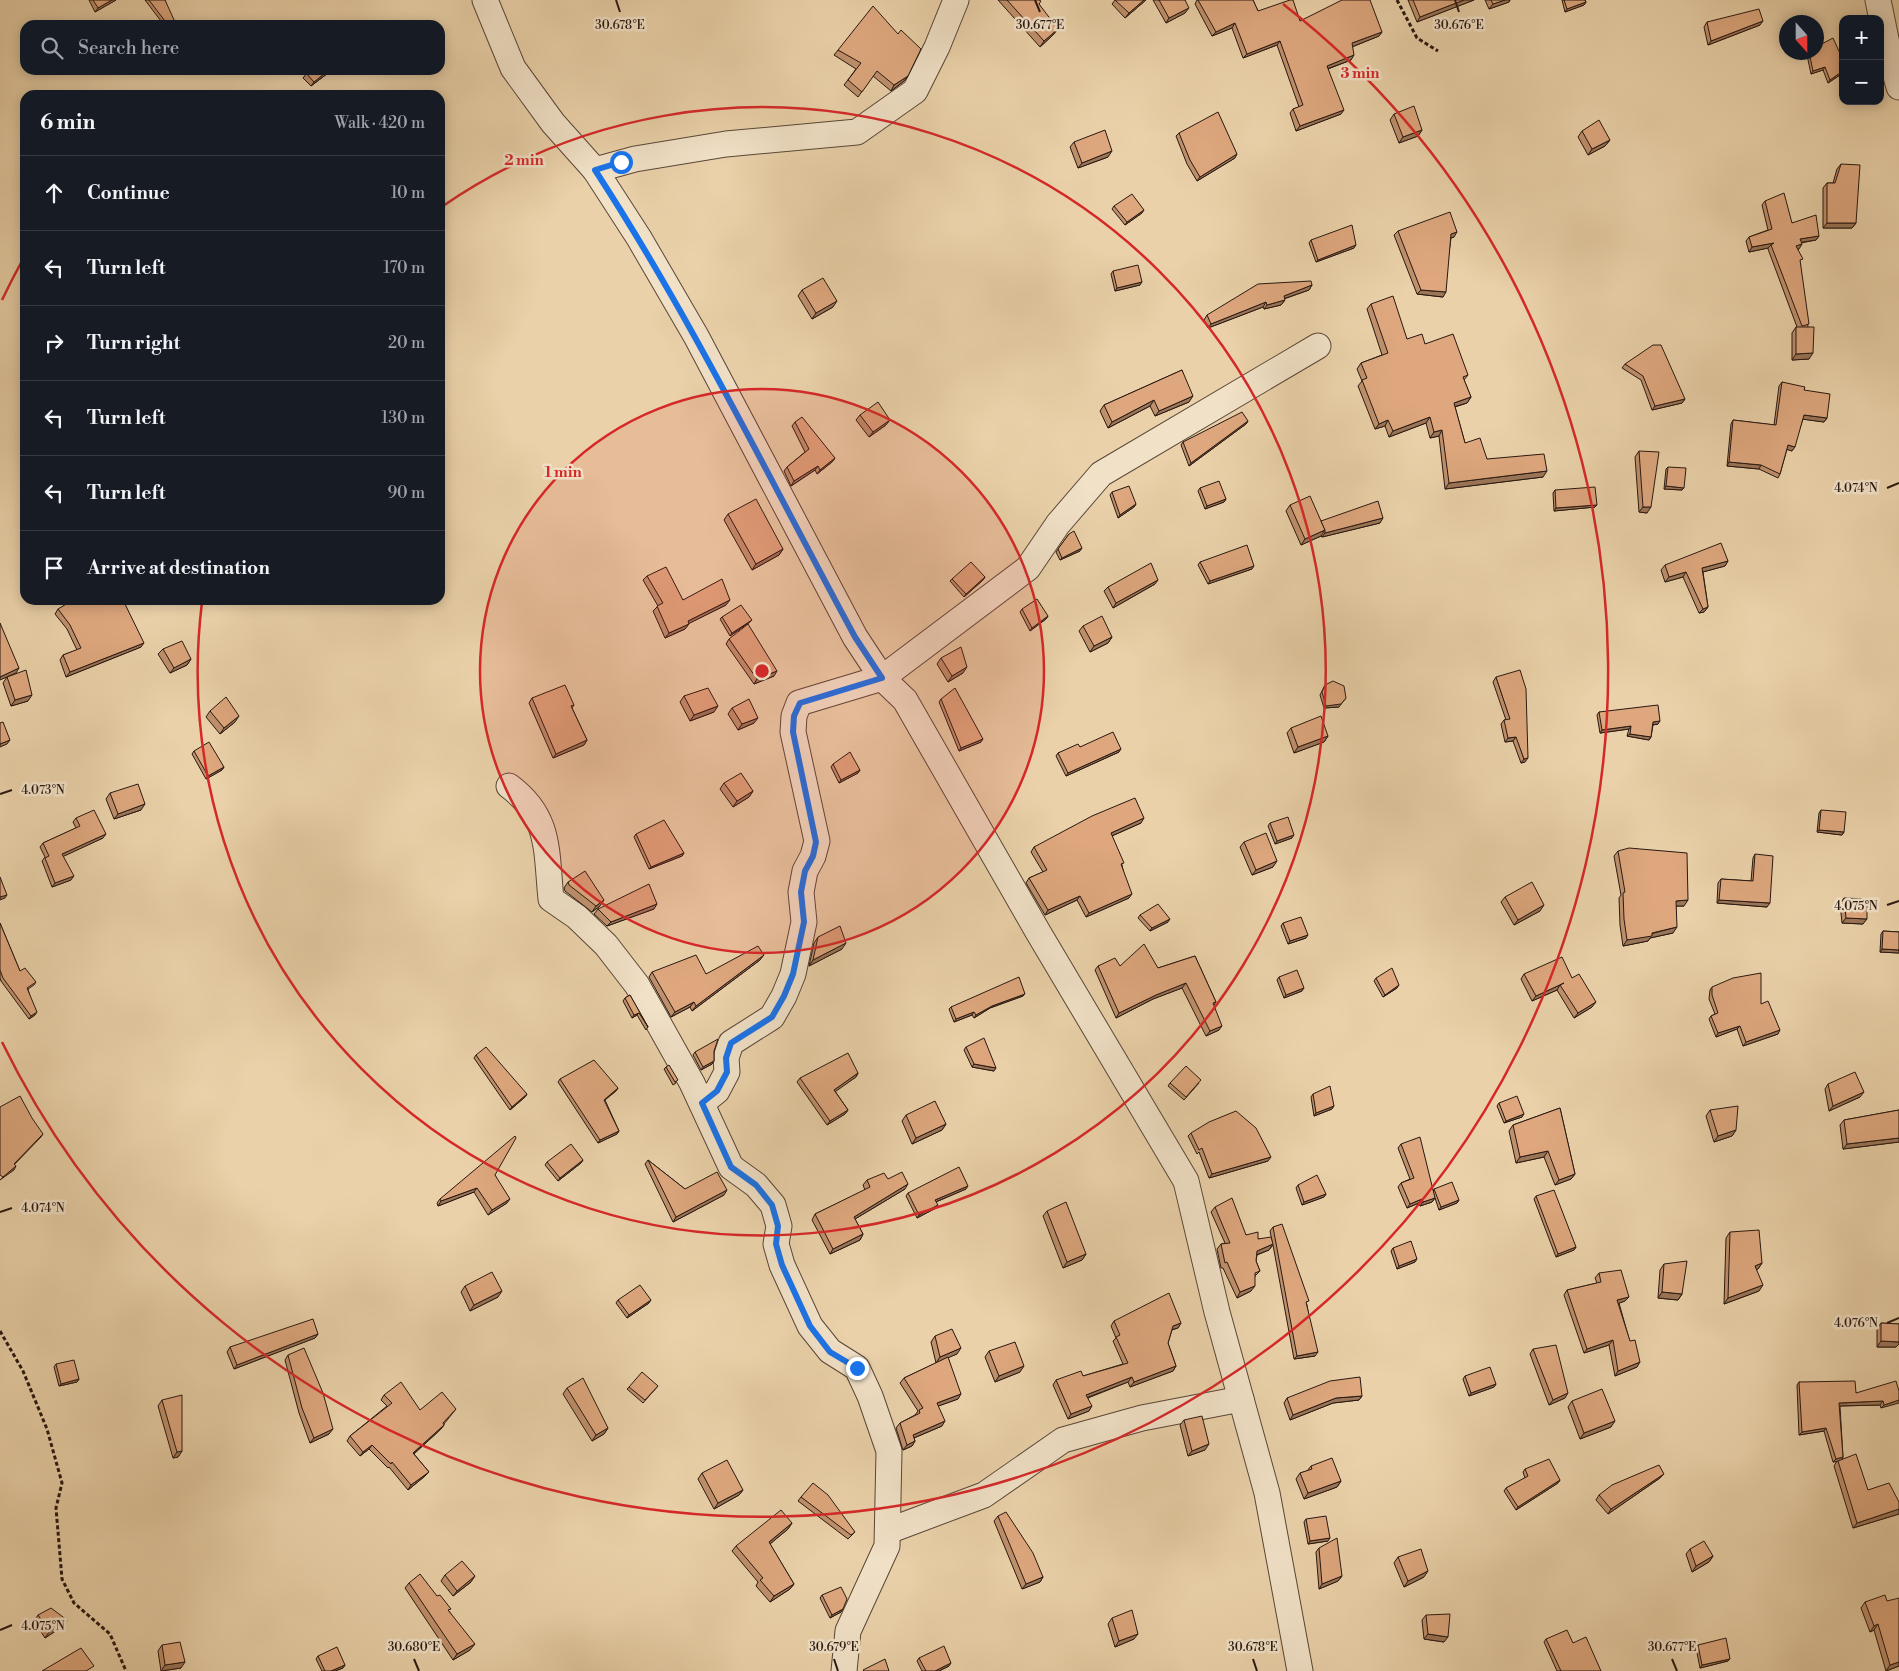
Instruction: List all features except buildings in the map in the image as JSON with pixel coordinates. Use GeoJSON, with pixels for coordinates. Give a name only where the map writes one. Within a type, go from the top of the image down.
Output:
{"type":"FeatureCollection","features":[{"type":"Feature","properties":{"kind":"street"},"geometry":{"type":"LineString","coordinates":[[485,0],[513,68],[552,123],[595,170],[639,238],[696,336],[850,629],[882,678],[904,700],[943,764],[1038,932],[1186,1181],[1217,1312],[1267,1493],[1300,1671]]}},
{"type":"Feature","properties":{"kind":"street"},"geometry":{"type":"LineString","coordinates":[[595,170],[635,159],[726,144],[857,132],[915,91],[937,47],[956,0]]}},
{"type":"Feature","properties":{"kind":"street"},"geometry":{"type":"LineString","coordinates":[[1878,0],[1887,44],[1899,87]]}},
{"type":"Feature","properties":{"kind":"street"},"geometry":{"type":"LineString","coordinates":[[702,1103],[717,1091],[727,1072],[726,1058],[731,1043],[772,1017],[793,974],[804,922],[801,892],[805,871],[813,856],[816,842],[793,732],[794,716],[800,703],[882,678],[1028,568],[1058,524],[1101,474],[1318,346]]}},
{"type":"Feature","properties":{"kind":"street"},"geometry":{"type":"LineString","coordinates":[[509,786],[525,798],[537,814],[544,836],[550,899],[577,917],[623,964],[672,1043],[731,1167],[756,1185],[772,1205],[778,1226],[776,1244],[782,1265],[810,1326],[830,1352],[857,1368],[870,1396],[889,1451],[887,1546],[848,1631],[844,1671]]}},
{"type":"Feature","properties":{"kind":"street"},"geometry":{"type":"LineString","coordinates":[[888,1531],[984,1495],[1063,1440],[1142,1418],[1241,1399]]}},
{"type":"Feature","properties":{"kind":"path"},"geometry":{"type":"LineString","coordinates":[[1397,0],[1417,38],[1438,51]]}},
{"type":"Feature","properties":{"kind":"path"},"geometry":{"type":"LineString","coordinates":[[0,1331],[27,1379],[46,1429],[62,1483],[56,1508],[62,1579],[74,1603],[110,1634],[126,1671]]}},
{"type":"Feature","properties":{"kind":"route"},"geometry":{"type":"LineString","coordinates":[[621,162],[595,170],[639,238],[696,336],[855,637],[882,678],[800,703],[794,716],[793,732],[816,842],[813,856],[805,871],[801,892],[804,922],[793,974],[784,996],[772,1017],[731,1043],[726,1058],[727,1072],[717,1091],[702,1103],[731,1167],[756,1185],[772,1205],[778,1226],[776,1244],[782,1265],[799,1298],[810,1326],[830,1352],[857,1368]]}}]}
